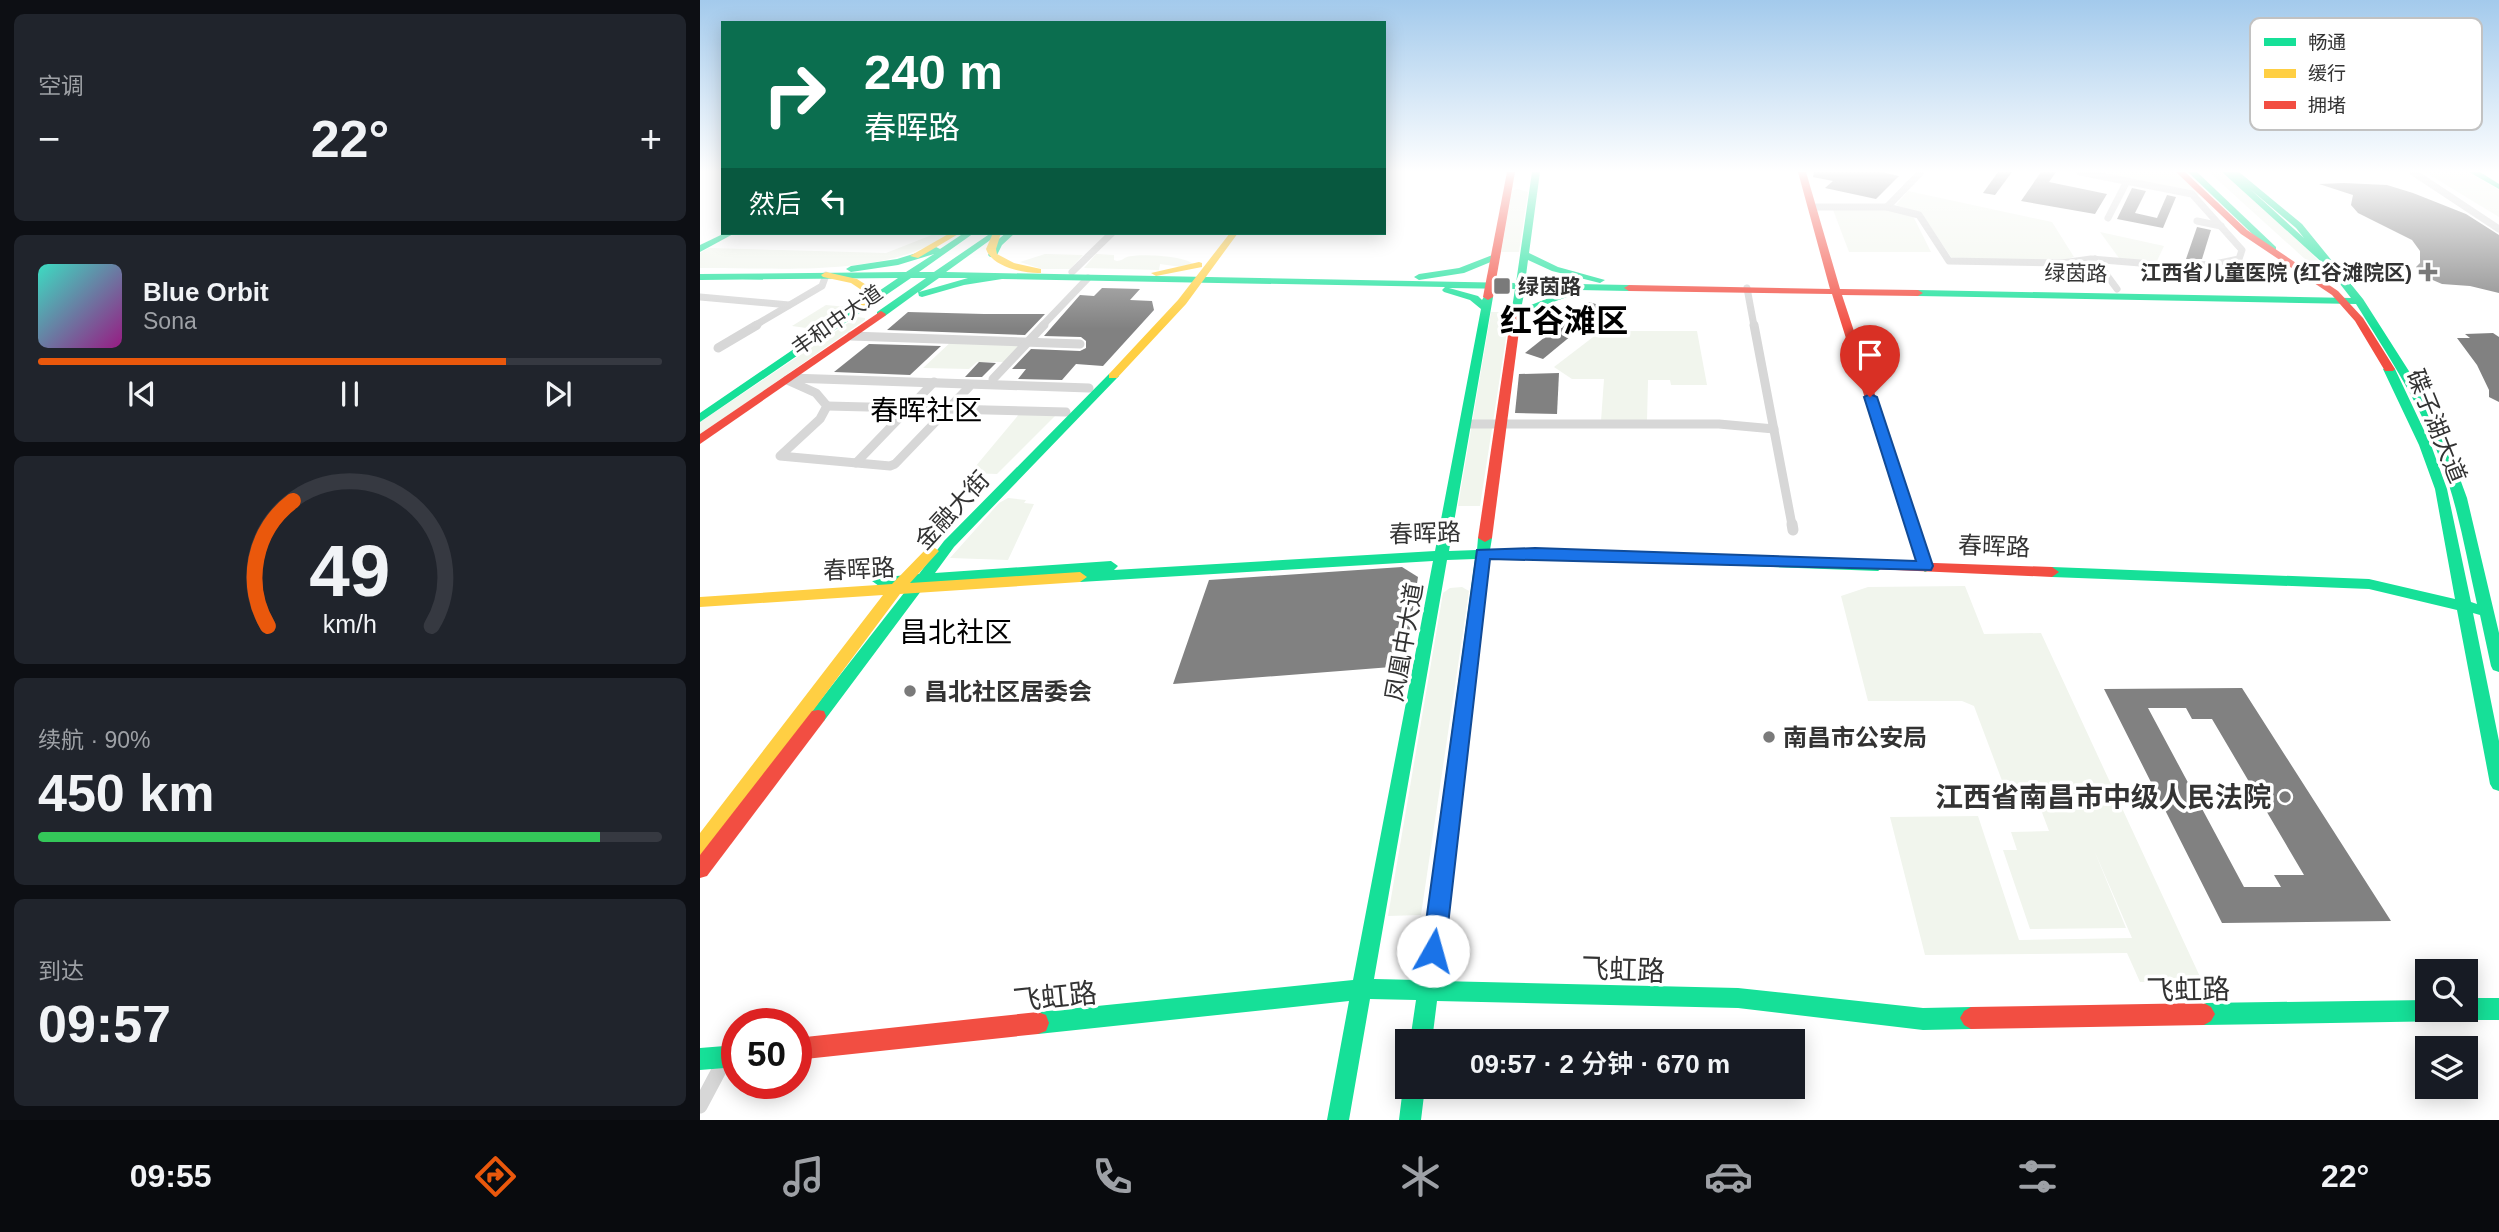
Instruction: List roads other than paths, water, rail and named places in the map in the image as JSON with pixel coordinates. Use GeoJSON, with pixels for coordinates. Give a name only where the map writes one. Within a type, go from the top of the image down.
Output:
{"type":"FeatureCollection","features":[{"type":"Feature","properties":{"kind":"main road","name":"凤凰中大道"},"geometry":{"type":"LineString","coordinates":[[1338,1120],[1501,224]]}},
{"type":"Feature","properties":{"kind":"main road"},"geometry":{"type":"LineString","coordinates":[[1423,1029],[1483,550],[1528,224]]}},
{"type":"Feature","properties":{"kind":"main road"},"geometry":{"type":"LineString","coordinates":[[1817,224],[1924,563]]}},
{"type":"Feature","properties":{"kind":"main road","name":"碟子湖大道"},"geometry":{"type":"LineString","coordinates":[[2236,224],[2307,276],[2347,297],[2415,390],[2446,457],[2460,498],[2499,666]]}},
{"type":"Feature","properties":{"kind":"main road"},"geometry":{"type":"LineString","coordinates":[[2247,224],[2273,250]]}},
{"type":"Feature","properties":{"kind":"main road"},"geometry":{"type":"LineString","coordinates":[[2286,224],[2326,262]]}},
{"type":"Feature","properties":{"kind":"main road","name":"碟子湖大道"},"geometry":{"type":"LineString","coordinates":[[2297,224],[2326,262],[2375,344],[2425,445],[2441,489],[2499,784]]}},
{"type":"Feature","properties":{"kind":"main road"},"geometry":{"type":"LineString","coordinates":[[700,249],[727,235]]}},
{"type":"Feature","properties":{"kind":"main road"},"geometry":{"type":"LineString","coordinates":[[913,268],[954,235]]}},
{"type":"Feature","properties":{"kind":"main road","name":"丰和中大道"},"geometry":{"type":"LineString","coordinates":[[700,418],[856,312],[913,268],[967,235]]}},
{"type":"Feature","properties":{"kind":"main road","name":"丰和中大道"},"geometry":{"type":"LineString","coordinates":[[700,440],[993,235]]}},
{"type":"Feature","properties":{"kind":"main road"},"geometry":{"type":"LineString","coordinates":[[995,235],[990,249],[993,255],[1012,265],[1038,271]]}},
{"type":"Feature","properties":{"kind":"main road"},"geometry":{"type":"LineString","coordinates":[[993,255],[998,244],[1009,235]]}},
{"type":"Feature","properties":{"kind":"main road","name":"金融大街"},"geometry":{"type":"LineString","coordinates":[[700,870],[909,584],[981,509],[1062,431],[1182,302],[1223,235]]}},
{"type":"Feature","properties":{"kind":"main road","name":"金融大街"},"geometry":{"type":"LineString","coordinates":[[700,848],[909,584],[1232,235]]}},
{"type":"Feature","properties":{"kind":"main road"},"geometry":{"type":"LineString","coordinates":[[1524,254],[1555,269],[1604,283]]}},
{"type":"Feature","properties":{"kind":"main road"},"geometry":{"type":"LineString","coordinates":[[1412,280],[1461,271],[1495,257]]}},
{"type":"Feature","properties":{"kind":"main road","name":"绿茵路"},"geometry":{"type":"LineString","coordinates":[[700,271],[913,268],[1003,276],[1088,278],[1198,273],[1490,282],[2347,297]]}},
{"type":"Feature","properties":{"kind":"main road","name":"绿茵路"},"geometry":{"type":"LineString","coordinates":[[700,277],[826,275],[913,268]]}},
{"type":"Feature","properties":{"kind":"main road","name":"绿茵路"},"geometry":{"type":"LineString","coordinates":[[942,272],[1198,273],[1412,280]]}},
{"type":"Feature","properties":{"kind":"main road"},"geometry":{"type":"LineString","coordinates":[[826,275],[849,279],[862,284],[868,290],[867,297],[856,312]]}},
{"type":"Feature","properties":{"kind":"main road"},"geometry":{"type":"LineString","coordinates":[[883,314],[931,290],[1003,276]]}},
{"type":"Feature","properties":{"kind":"main road"},"geometry":{"type":"LineString","coordinates":[[1412,280],[1474,298],[1486,308]]}},
{"type":"Feature","properties":{"kind":"main road"},"geometry":{"type":"LineString","coordinates":[[1516,316],[1556,296],[1604,283]]}},
{"type":"Feature","properties":{"kind":"main road","name":"绿茵路"},"geometry":{"type":"LineString","coordinates":[[1604,283],[1791,289],[1891,285],[2117,289],[2347,297]]}},
{"type":"Feature","properties":{"kind":"main road","name":"春晖路"},"geometry":{"type":"LineString","coordinates":[[700,594],[909,584],[1443,550],[1483,550],[1924,563],[2369,584],[2485,607]]}},
{"type":"Feature","properties":{"kind":"main road","name":"春晖路"},"geometry":{"type":"LineString","coordinates":[[700,602],[909,584]]}},
{"type":"Feature","properties":{"kind":"main road","name":"飞虹路"},"geometry":{"type":"LineString","coordinates":[[812,1047],[1364,989],[1738,998],[1923,1018],[2415,1011]]}},
{"type":"Feature","properties":{"kind":"main road"},"geometry":{"type":"LineString","coordinates":[[2478,1010],[2499,1009]]}},
{"type":"Feature","properties":{"kind":"main road"},"geometry":{"type":"LineString","coordinates":[[700,1059],[721,1057]]}},
{"type":"Feature","properties":{"kind":"main road"},"geometry":{"type":"LineString","coordinates":[[1410,1120],[1413,1099]]}},
{"type":"Feature","properties":{"kind":"street"},"geometry":{"type":"LineString","coordinates":[[1925,224],[1949,261],[2063,263],[2075,259],[2095,259],[2138,265],[2214,266],[2239,259],[2242,250],[2221,226],[2213,224]]}},
{"type":"Feature","properties":{"kind":"street"},"geometry":{"type":"LineString","coordinates":[[1072,272],[1110,235]]}},
{"type":"Feature","properties":{"kind":"street"},"geometry":{"type":"LineString","coordinates":[[2095,259],[2117,289]]}},
{"type":"Feature","properties":{"kind":"street"},"geometry":{"type":"LineString","coordinates":[[718,348],[822,286],[826,275]]}},
{"type":"Feature","properties":{"kind":"street"},"geometry":{"type":"LineString","coordinates":[[993,379],[1088,278]]}},
{"type":"Feature","properties":{"kind":"street"},"geometry":{"type":"LineString","coordinates":[[1747,288],[1793,530]]}},
{"type":"Feature","properties":{"kind":"street"},"geometry":{"type":"LineString","coordinates":[[700,297],[789,305]]}},
{"type":"Feature","properties":{"kind":"street"},"geometry":{"type":"LineString","coordinates":[[851,336],[1080,344]]}},
{"type":"Feature","properties":{"kind":"street"},"geometry":{"type":"LineString","coordinates":[[789,379],[1089,388]]}},
{"type":"Feature","properties":{"kind":"street"},"geometry":{"type":"LineString","coordinates":[[789,379],[825,401],[827,406]]}},
{"type":"Feature","properties":{"kind":"street"},"geometry":{"type":"LineString","coordinates":[[856,463],[934,382]]}},
{"type":"Feature","properties":{"kind":"street"},"geometry":{"type":"LineString","coordinates":[[827,406],[820,419],[779,456],[895,464],[970,387]]}},
{"type":"Feature","properties":{"kind":"street"},"geometry":{"type":"LineString","coordinates":[[827,406],[1066,412]]}},
{"type":"Feature","properties":{"kind":"street"},"geometry":{"type":"LineString","coordinates":[[1465,424],[1719,424],[1774,429]]}},
{"type":"Feature","properties":{"kind":"street"},"geometry":{"type":"LineString","coordinates":[[700,1106],[721,1072]]}},
{"type":"Feature","properties":{"kind":"place","name":"江西省儿童医院 (红谷滩院区)"},"geometry":{"type":"Point","coordinates":[2428,272]}},
{"type":"Feature","properties":{"kind":"place","name":"绿茵路"},"geometry":{"type":"Point","coordinates":[1502,286]}},
{"type":"Feature","properties":{"kind":"place","name":"昌北社区居委会"},"geometry":{"type":"Point","coordinates":[910,691]}},
{"type":"Feature","properties":{"kind":"place","name":"南昌市公安局"},"geometry":{"type":"Point","coordinates":[1769,737]}},
{"type":"Feature","properties":{"kind":"place","name":"江西省南昌市中级人民法院"},"geometry":{"type":"Point","coordinates":[2285,797]}},
{"type":"Feature","properties":{"kind":"district","name":"红谷滩区"},"geometry":{"type":"Point","coordinates":[1564,321]}},
{"type":"Feature","properties":{"kind":"district","name":"春晖社区"},"geometry":{"type":"Point","coordinates":[926,410]}},
{"type":"Feature","properties":{"kind":"district","name":"昌北社区"},"geometry":{"type":"Point","coordinates":[956,632]}}]}
